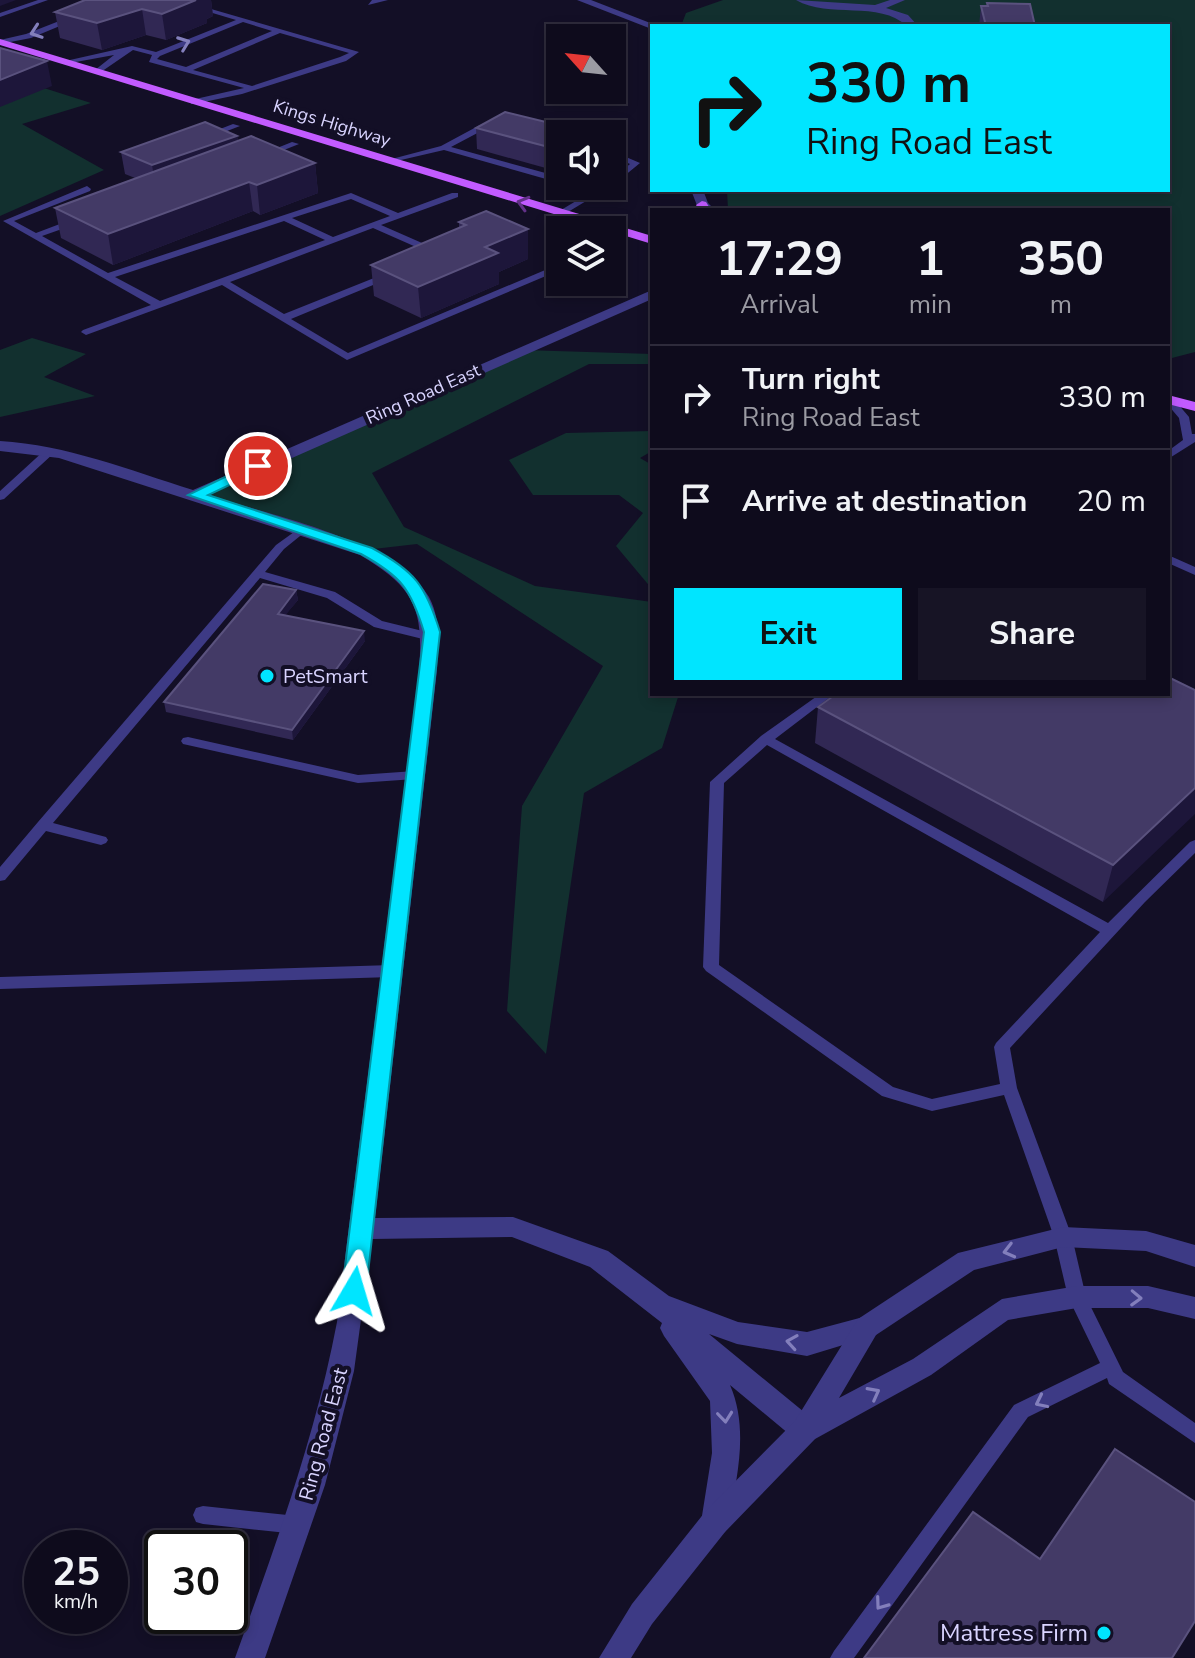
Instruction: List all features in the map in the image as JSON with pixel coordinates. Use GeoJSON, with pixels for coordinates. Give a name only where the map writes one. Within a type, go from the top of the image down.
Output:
{"type":"FeatureCollection","features":[{"type":"Feature","properties":{"kind":"main road","name":"Kings Highway"},"geometry":{"type":"LineString","coordinates":[[0,42],[650,238]]}},
{"type":"Feature","properties":{"kind":"main road","name":"Kings Highway"},"geometry":{"type":"LineString","coordinates":[[0,54],[470,199]]}},
{"type":"Feature","properties":{"kind":"main road"},"geometry":{"type":"LineString","coordinates":[[626,245],[650,252]]}},
{"type":"Feature","properties":{"kind":"main road"},"geometry":{"type":"LineString","coordinates":[[1170,386],[1195,392]]}},
{"type":"Feature","properties":{"kind":"main road"},"geometry":{"type":"LineString","coordinates":[[1170,400],[1195,407]]}},
{"type":"Feature","properties":{"kind":"street"},"geometry":{"type":"LineString","coordinates":[[582,0],[650,25]]}},
{"type":"Feature","properties":{"kind":"street"},"geometry":{"type":"LineString","coordinates":[[801,0],[824,5],[876,8],[904,17],[911,24]]}},
{"type":"Feature","properties":{"kind":"street"},"geometry":{"type":"LineString","coordinates":[[876,8],[900,0]]}},
{"type":"Feature","properties":{"kind":"street","name":"Ring Road East"},"geometry":{"type":"LineString","coordinates":[[196,495],[650,295]]}},
{"type":"Feature","properties":{"kind":"street","name":"Ring Road East"},"geometry":{"type":"LineString","coordinates":[[0,446],[50,451],[366,551],[401,574],[426,606],[431,637],[362,1229],[341,1371],[297,1525],[250,1658]]}},
{"type":"Feature","properties":{"kind":"street"},"geometry":{"type":"LineString","coordinates":[[362,1229],[513,1227],[599,1259],[659,1303],[717,1359],[805,1430]]}},
{"type":"Feature","properties":{"kind":"street"},"geometry":{"type":"LineString","coordinates":[[659,1303],[737,1333],[807,1344],[867,1327],[967,1261],[1063,1237],[1146,1241],[1195,1256]]}},
{"type":"Feature","properties":{"kind":"street"},"geometry":{"type":"LineString","coordinates":[[805,1430],[922,1367],[1002,1310],[1077,1297],[1148,1297],[1195,1308]]}},
{"type":"Feature","properties":{"kind":"street"},"geometry":{"type":"LineString","coordinates":[[659,1303],[680,1340],[718,1388],[726,1414],[725,1462],[715,1522]]}},
{"type":"Feature","properties":{"kind":"street"},"geometry":{"type":"LineString","coordinates":[[614,1658],[642,1614],[715,1522],[805,1430],[867,1327]]}},
{"type":"Feature","properties":{"kind":"lane"},"geometry":{"type":"LineString","coordinates":[[1,15],[45,0]]}},
{"type":"Feature","properties":{"kind":"lane"},"geometry":{"type":"LineString","coordinates":[[172,0],[355,52],[343,59],[253,88],[194,102]]}},
{"type":"Feature","properties":{"kind":"lane"},"geometry":{"type":"LineString","coordinates":[[0,42],[28,36],[83,15]]}},
{"type":"Feature","properties":{"kind":"lane"},"geometry":{"type":"LineString","coordinates":[[243,20],[157,54],[152,60],[253,88]]}},
{"type":"Feature","properties":{"kind":"lane"},"geometry":{"type":"LineString","coordinates":[[186,70],[280,30]]}},
{"type":"Feature","properties":{"kind":"lane"},"geometry":{"type":"LineString","coordinates":[[65,62],[132,48],[157,54]]}},
{"type":"Feature","properties":{"kind":"lane"},"geometry":{"type":"LineString","coordinates":[[98,72],[124,51]]}},
{"type":"Feature","properties":{"kind":"lane"},"geometry":{"type":"LineString","coordinates":[[195,139],[236,126]]}},
{"type":"Feature","properties":{"kind":"lane"},"geometry":{"type":"LineString","coordinates":[[388,161],[444,148],[483,127],[503,126]]}},
{"type":"Feature","properties":{"kind":"lane"},"geometry":{"type":"LineString","coordinates":[[252,159],[295,144]]}},
{"type":"Feature","properties":{"kind":"lane"},"geometry":{"type":"LineString","coordinates":[[444,148],[546,176]]}},
{"type":"Feature","properties":{"kind":"lane"},"geometry":{"type":"LineString","coordinates":[[626,159],[650,165]]}},
{"type":"Feature","properties":{"kind":"lane"},"geometry":{"type":"LineString","coordinates":[[626,171],[636,163]]}},
{"type":"Feature","properties":{"kind":"lane"},"geometry":{"type":"LineString","coordinates":[[87,189],[7,221],[159,305]]}},
{"type":"Feature","properties":{"kind":"lane"},"geometry":{"type":"LineString","coordinates":[[86,332],[455,195]]}},
{"type":"Feature","properties":{"kind":"lane"},"geometry":{"type":"LineString","coordinates":[[108,276],[351,196],[397,216]]}},
{"type":"Feature","properties":{"kind":"lane"},"geometry":{"type":"LineString","coordinates":[[560,213],[583,200]]}},
{"type":"Feature","properties":{"kind":"lane"},"geometry":{"type":"LineString","coordinates":[[35,236],[93,215]]}},
{"type":"Feature","properties":{"kind":"lane"},"geometry":{"type":"LineString","coordinates":[[284,218],[332,240]]}},
{"type":"Feature","properties":{"kind":"lane"},"geometry":{"type":"LineString","coordinates":[[373,225],[439,253],[427,258]]}},
{"type":"Feature","properties":{"kind":"lane"},"geometry":{"type":"LineString","coordinates":[[284,318],[404,269]]}},
{"type":"Feature","properties":{"kind":"lane"},"geometry":{"type":"LineString","coordinates":[[223,281],[347,357],[546,273]]}},
{"type":"Feature","properties":{"kind":"lane"},"geometry":{"type":"LineString","coordinates":[[1170,401],[1184,417],[1192,438],[1170,454]]}},
{"type":"Feature","properties":{"kind":"lane"},"geometry":{"type":"LineString","coordinates":[[0,497],[50,451]]}},
{"type":"Feature","properties":{"kind":"lane"},"geometry":{"type":"LineString","coordinates":[[0,876],[280,547],[301,530]]}},
{"type":"Feature","properties":{"kind":"lane"},"geometry":{"type":"LineString","coordinates":[[1170,560],[1195,571]]}},
{"type":"Feature","properties":{"kind":"lane"},"geometry":{"type":"LineString","coordinates":[[257,574],[331,595],[378,624],[431,637]]}},
{"type":"Feature","properties":{"kind":"lane"},"geometry":{"type":"LineString","coordinates":[[825,696],[766,739],[717,782],[711,967],[888,1092],[932,1105],[1009,1088]]}},
{"type":"Feature","properties":{"kind":"lane"},"geometry":{"type":"LineString","coordinates":[[766,739],[1110,931]]}},
{"type":"Feature","properties":{"kind":"lane"},"geometry":{"type":"LineString","coordinates":[[188,741],[358,779],[415,775]]}},
{"type":"Feature","properties":{"kind":"lane"},"geometry":{"type":"LineString","coordinates":[[43,825],[101,840]]}},
{"type":"Feature","properties":{"kind":"lane"},"geometry":{"type":"LineString","coordinates":[[1195,845],[1002,1047],[1009,1088],[1063,1237],[1077,1297],[1116,1378],[1195,1434]]}},
{"type":"Feature","properties":{"kind":"lane"},"geometry":{"type":"LineString","coordinates":[[0,983],[392,971]]}},
{"type":"Feature","properties":{"kind":"lane"},"geometry":{"type":"LineString","coordinates":[[841,1658],[1021,1411],[1111,1367]]}},
{"type":"Feature","properties":{"kind":"lane"},"geometry":{"type":"LineString","coordinates":[[203,1515],[297,1525]]}},
{"type":"Feature","properties":{"kind":"green space"},"geometry":{"type":"Polygon","coordinates":[[[723,0],[1195,0],[1195,352],[1170,358],[1170,208],[728,208],[727,192],[1170,192],[1170,24],[682,24],[686,13],[723,0]]]}},
{"type":"Feature","properties":{"kind":"green space"},"geometry":{"type":"Polygon","coordinates":[[[0,74],[91,103],[22,124],[104,170],[0,216],[0,74]]]}},
{"type":"Feature","properties":{"kind":"green space"},"geometry":{"type":"Polygon","coordinates":[[[32,338],[86,354],[44,377],[95,396],[0,417],[0,350],[32,338]]]}},
{"type":"Feature","properties":{"kind":"green space"},"geometry":{"type":"Polygon","coordinates":[[[523,350],[650,354],[650,364],[589,364],[372,473],[404,527],[535,586],[650,602],[650,696],[678,696],[662,748],[584,793],[546,1054],[507,1011],[522,806],[603,666],[417,544],[356,551],[188,496],[523,350]]]}},
{"type":"Feature","properties":{"kind":"green space"},"geometry":{"type":"Polygon","coordinates":[[[650,431],[650,452],[640,458],[650,464],[650,587],[616,546],[643,513],[619,495],[533,495],[509,460],[566,433],[650,431]]]}},
{"type":"Feature","properties":{"kind":"building"},"geometry":{"type":"Polygon","coordinates":[[[85,0],[196,0],[162,14],[142,9],[97,23],[55,12],[85,0]]]}},
{"type":"Feature","properties":{"kind":"building"},"geometry":{"type":"Polygon","coordinates":[[[987,3],[1030,4],[1035,24],[986,24],[981,6],[988,6],[987,3]]]}},
{"type":"Feature","properties":{"kind":"building"},"geometry":{"type":"Polygon","coordinates":[[[0,48],[47,61],[0,80],[0,48]]]}},
{"type":"Feature","properties":{"kind":"building"},"geometry":{"type":"Polygon","coordinates":[[[505,112],[546,122],[546,146],[476,128],[505,112]]]}},
{"type":"Feature","properties":{"kind":"building"},"geometry":{"type":"Polygon","coordinates":[[[205,122],[237,136],[152,165],[121,152],[205,122]]]}},
{"type":"Feature","properties":{"kind":"building"},"geometry":{"type":"Polygon","coordinates":[[[251,136],[315,163],[257,185],[249,182],[108,234],[55,208],[251,136]]]}},
{"type":"Feature","properties":{"kind":"building"},"geometry":{"type":"Polygon","coordinates":[[[486,211],[528,229],[485,247],[498,253],[418,287],[371,265],[466,225],[459,222],[486,211]]]}},
{"type":"Feature","properties":{"kind":"building","name":"PetSmart"},"geometry":{"type":"Polygon","coordinates":[[[263,584],[296,590],[278,614],[364,631],[292,730],[164,702],[263,584]]]}},
{"type":"Feature","properties":{"kind":"building"},"geometry":{"type":"Polygon","coordinates":[[[1170,678],[1195,690],[1195,788],[1113,865],[818,707],[833,696],[1170,696],[1170,678]]]}},
{"type":"Feature","properties":{"kind":"building"},"geometry":{"type":"Polygon","coordinates":[[[1115,1449],[1195,1502],[1195,1621],[1172,1658],[864,1658],[973,1512],[1040,1559],[1115,1449]]]}},
{"type":"Feature","properties":{"kind":"place","name":"PetSmart"},"geometry":{"type":"Point","coordinates":[267,676]}},
{"type":"Feature","properties":{"kind":"place","name":"Mattress Firm"},"geometry":{"type":"Point","coordinates":[1104,1633]}},
{"type":"Feature","properties":{"kind":"route"},"geometry":{"type":"LineString","coordinates":[[258,466],[196,495],[366,551],[383,560],[421,596],[432,632],[354,1291]]}}]}
